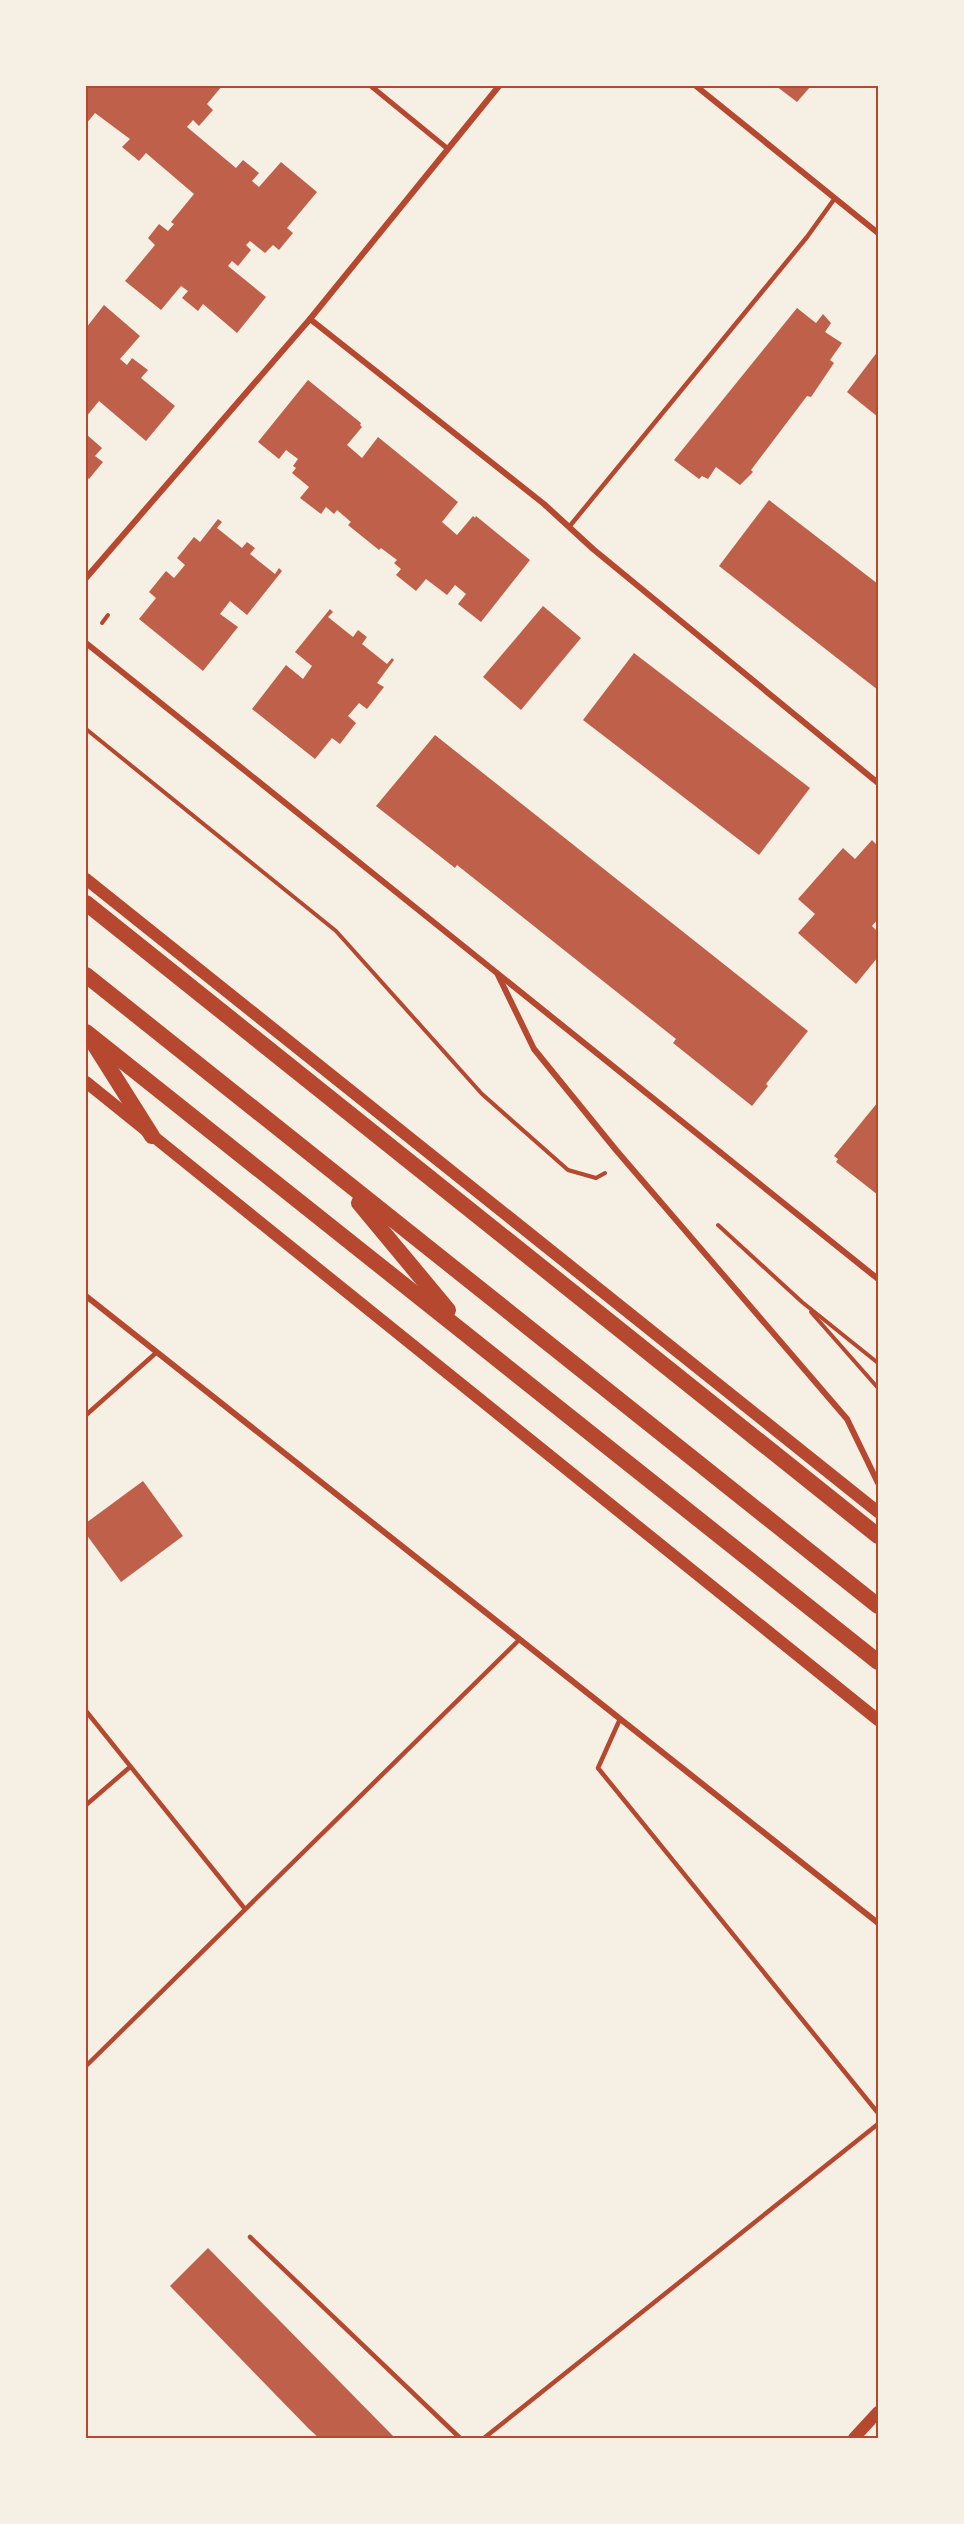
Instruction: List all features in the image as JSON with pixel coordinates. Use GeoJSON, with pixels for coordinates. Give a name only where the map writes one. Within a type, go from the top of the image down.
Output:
{"type":"FeatureCollection","features":[{"type":"Feature","properties":{"kind":"highway"},"geometry":{"type":"LineString","coordinates":[[86,903],[879,1536]]}},
{"type":"Feature","properties":{"kind":"highway"},"geometry":{"type":"LineString","coordinates":[[86,977],[344,1184],[471,1337]]}},
{"type":"Feature","properties":{"kind":"highway"},"geometry":{"type":"LineString","coordinates":[[86,977],[879,1606]]}},
{"type":"Feature","properties":{"kind":"highway"},"geometry":{"type":"LineString","coordinates":[[86,1031],[879,1662]]}},
{"type":"Feature","properties":{"kind":"highway"},"geometry":{"type":"LineString","coordinates":[[86,1031],[152,1136]]}},
{"type":"Feature","properties":{"kind":"main road"},"geometry":{"type":"LineString","coordinates":[[86,879],[879,1512]]}},
{"type":"Feature","properties":{"kind":"main road"},"geometry":{"type":"LineString","coordinates":[[86,1082],[879,1720]]}},
{"type":"Feature","properties":{"kind":"main road"},"geometry":{"type":"LineString","coordinates":[[854,2439],[879,2412]]}},
{"type":"Feature","properties":{"kind":"street"},"geometry":{"type":"LineString","coordinates":[[371,86],[448,149]]}},
{"type":"Feature","properties":{"kind":"street"},"geometry":{"type":"LineString","coordinates":[[86,578],[310,319],[499,86]]}},
{"type":"Feature","properties":{"kind":"street"},"geometry":{"type":"LineString","coordinates":[[696,86],[879,233]]}},
{"type":"Feature","properties":{"kind":"street"},"geometry":{"type":"LineString","coordinates":[[310,319],[535,497],[593,549],[879,783]]}},
{"type":"Feature","properties":{"kind":"street"},"geometry":{"type":"LineString","coordinates":[[86,643],[879,1279]]}},
{"type":"Feature","properties":{"kind":"street"},"geometry":{"type":"LineString","coordinates":[[497,972],[534,1049],[616,1150],[847,1419],[879,1483]]}},
{"type":"Feature","properties":{"kind":"street"},"geometry":{"type":"LineString","coordinates":[[86,1296],[879,1923]]}},
{"type":"Feature","properties":{"kind":"lane"},"geometry":{"type":"LineString","coordinates":[[569,527],[807,237],[835,198]]}},
{"type":"Feature","properties":{"kind":"lane"},"geometry":{"type":"LineString","coordinates":[[86,1415],[157,1352]]}},
{"type":"Feature","properties":{"kind":"lane"},"geometry":{"type":"LineString","coordinates":[[86,2066],[520,1639]]}},
{"type":"Feature","properties":{"kind":"lane"},"geometry":{"type":"LineString","coordinates":[[86,1711],[245,1909]]}},
{"type":"Feature","properties":{"kind":"lane"},"geometry":{"type":"LineString","coordinates":[[620,1719],[598,1768],[879,2113]]}},
{"type":"Feature","properties":{"kind":"lane"},"geometry":{"type":"LineString","coordinates":[[86,1805],[130,1767]]}},
{"type":"Feature","properties":{"kind":"lane"},"geometry":{"type":"LineString","coordinates":[[484,2439],[879,2124]]}},
{"type":"Feature","properties":{"kind":"lane"},"geometry":{"type":"LineString","coordinates":[[250,2237],[460,2439]]}},
{"type":"Feature","properties":{"kind":"path"},"geometry":{"type":"LineString","coordinates":[[86,729],[336,931],[482,1094],[568,1170],[596,1179]]}},
{"type":"Feature","properties":{"kind":"path"},"geometry":{"type":"LineString","coordinates":[[879,1363],[802,1302],[879,1388]]}},
{"type":"Feature","properties":{"kind":"building"},"geometry":{"type":"Polygon","coordinates":[[[86,86],[155,86],[158,88],[160,86],[222,86],[207,104],[213,110],[199,126],[193,120],[187,127],[236,168],[243,160],[259,173],[252,181],[259,187],[281,162],[317,192],[287,228],[293,233],[279,250],[273,245],[265,253],[250,241],[246,245],[251,250],[238,266],[232,261],[228,266],[266,297],[237,333],[203,304],[198,311],[182,298],[188,291],[181,286],[161,310],[125,281],[155,245],[148,238],[159,224],[168,231],[174,224],[171,222],[194,194],[146,153],[139,161],[122,147],[130,139],[95,113],[86,124],[86,86]]]}},
{"type":"Feature","properties":{"kind":"building"},"geometry":{"type":"Polygon","coordinates":[[[776,86],[811,86],[797,102],[776,86]]]}},
{"type":"Feature","properties":{"kind":"building"},"geometry":{"type":"Polygon","coordinates":[[[104,305],[140,336],[120,359],[127,365],[132,358],[148,370],[141,378],[175,406],[146,441],[99,401],[86,417],[86,328],[104,305]]]}},
{"type":"Feature","properties":{"kind":"building"},"geometry":{"type":"Polygon","coordinates":[[[797,308],[816,323],[823,314],[831,323],[825,332],[842,343],[830,360],[834,363],[811,397],[807,396],[751,470],[753,472],[740,485],[716,467],[708,479],[702,476],[699,479],[674,460],[797,308]]]}},
{"type":"Feature","properties":{"kind":"building"},"geometry":{"type":"Polygon","coordinates":[[[878,351],[878,417],[847,392],[878,351]]]}},
{"type":"Feature","properties":{"kind":"building"},"geometry":{"type":"Polygon","coordinates":[[[308,380],[361,423],[362,427],[347,445],[362,458],[378,437],[458,502],[442,522],[457,535],[473,516],[475,518],[476,516],[530,560],[481,622],[458,604],[466,594],[455,585],[447,595],[426,579],[416,591],[396,575],[401,569],[394,563],[397,560],[381,548],[379,550],[348,525],[351,522],[337,510],[334,514],[326,507],[321,514],[300,498],[309,487],[292,473],[296,468],[293,466],[298,459],[286,450],[279,459],[258,442],[308,380]]]}},
{"type":"Feature","properties":{"kind":"building"},"geometry":{"type":"Polygon","coordinates":[[[86,434],[102,448],[95,456],[103,462],[89,479],[86,476],[86,434]]]}},
{"type":"Feature","properties":{"kind":"building"},"geometry":{"type":"Polygon","coordinates":[[[769,500],[878,584],[878,690],[719,566],[769,500]]]}},
{"type":"Feature","properties":{"kind":"building"},"geometry":{"type":"Polygon","coordinates":[[[218,519],[222,522],[217,528],[242,548],[247,542],[255,548],[250,554],[275,574],[279,568],[282,571],[247,615],[230,601],[220,614],[238,627],[203,671],[139,619],[156,598],[149,592],[166,571],[174,578],[185,565],[177,558],[194,537],[200,542],[218,519]]]}},
{"type":"Feature","properties":{"kind":"building"},"geometry":{"type":"Polygon","coordinates":[[[543,606],[581,638],[521,710],[483,677],[543,606]]]}},
{"type":"Feature","properties":{"kind":"building"},"geometry":{"type":"Polygon","coordinates":[[[330,609],[333,612],[328,617],[353,637],[358,630],[367,637],[362,644],[387,664],[392,658],[394,660],[377,683],[384,687],[367,709],[359,703],[348,716],[356,723],[340,744],[332,738],[315,759],[252,709],[286,665],[303,679],[312,666],[295,652],[330,609]]]}},
{"type":"Feature","properties":{"kind":"building"},"geometry":{"type":"Polygon","coordinates":[[[634,653],[810,788],[759,855],[583,720],[634,653]]]}},
{"type":"Feature","properties":{"kind":"building"},"geometry":{"type":"Polygon","coordinates":[[[435,735],[808,1031],[766,1084],[768,1086],[752,1106],[673,1043],[676,1039],[457,865],[455,868],[376,806],[435,735]]]}},
{"type":"Feature","properties":{"kind":"building"},"geometry":{"type":"Polygon","coordinates":[[[872,840],[878,846],[878,919],[872,926],[878,932],[878,957],[856,984],[798,933],[815,914],[798,899],[843,848],[855,859],[872,840]]]}},
{"type":"Feature","properties":{"kind":"building"},"geometry":{"type":"Polygon","coordinates":[[[878,1102],[878,1195],[836,1162],[838,1159],[834,1156],[878,1102]]]}},
{"type":"Feature","properties":{"kind":"building"},"geometry":{"type":"Polygon","coordinates":[[[143,1481],[183,1536],[121,1582],[86,1534],[86,1523],[143,1481]]]}},
{"type":"Feature","properties":{"kind":"building"},"geometry":{"type":"Polygon","coordinates":[[[208,2248],[395,2438],[319,2438],[309,2429],[170,2286],[208,2248]]]}}]}
